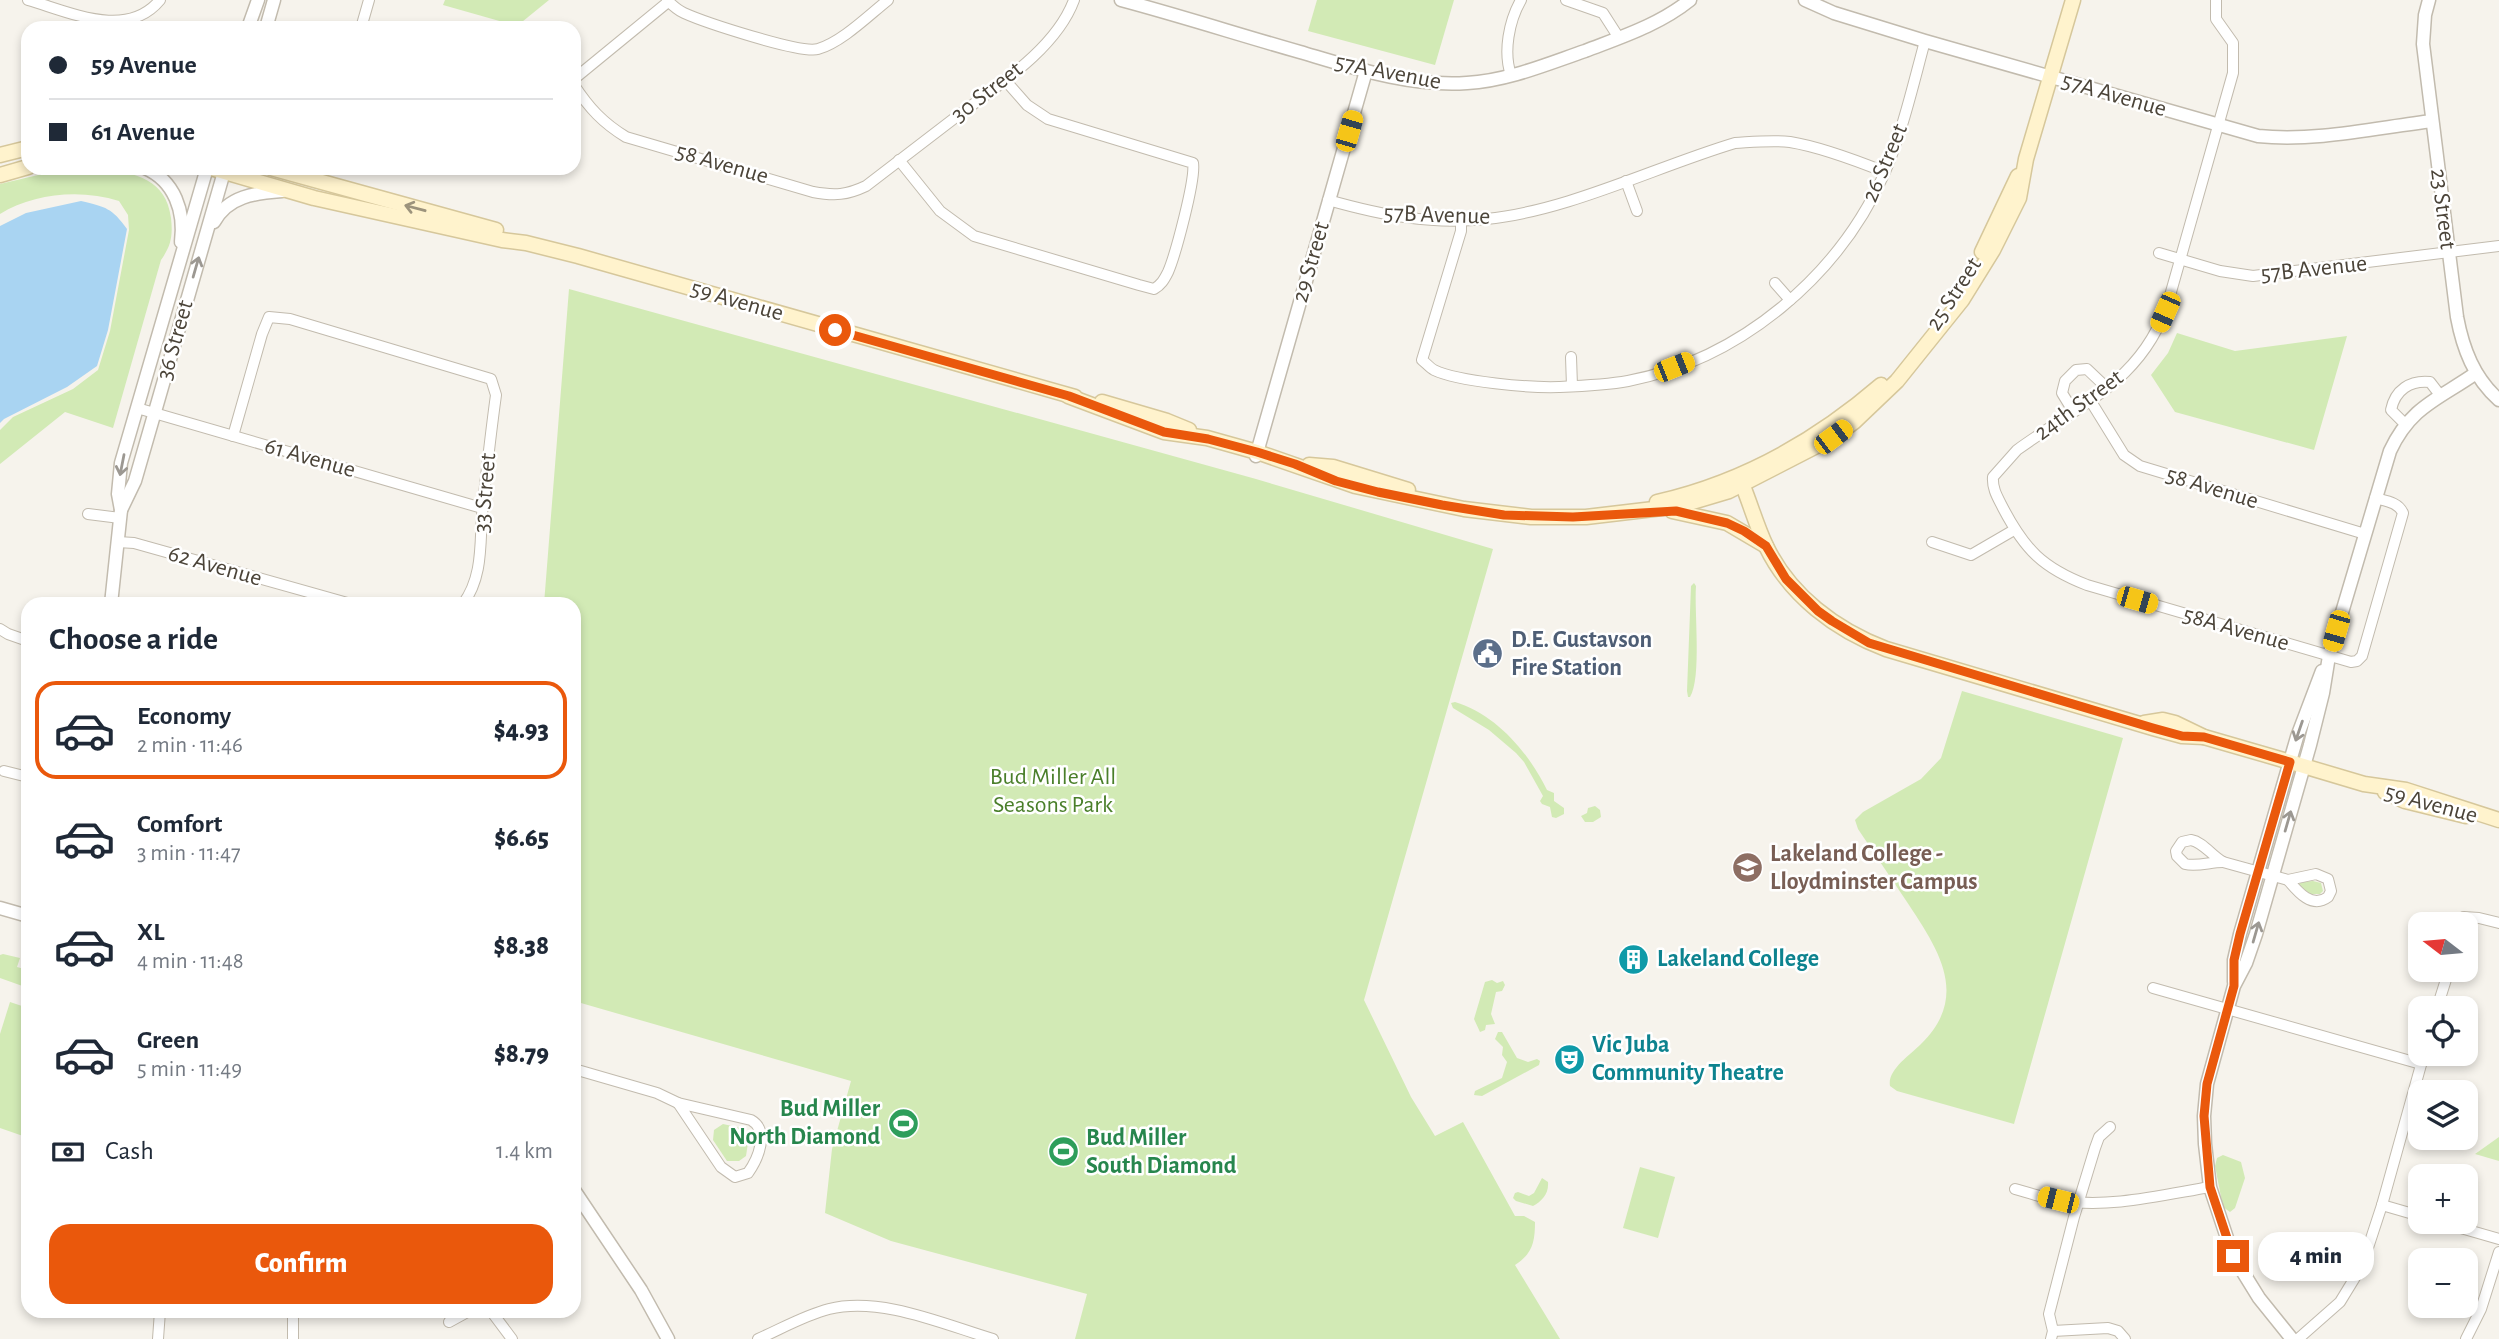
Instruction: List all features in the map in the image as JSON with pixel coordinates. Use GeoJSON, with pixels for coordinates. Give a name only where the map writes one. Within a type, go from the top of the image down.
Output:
{"type":"FeatureCollection","features":[{"type":"Feature","properties":{"kind":"main road"},"geometry":{"type":"LineString","coordinates":[[2026,159],[2072,1]]}},
{"type":"Feature","properties":{"kind":"main road"},"geometry":{"type":"LineString","coordinates":[[0,155],[21,150]]}},
{"type":"Feature","properties":{"kind":"main road","name":"25 Street"},"geometry":{"type":"LineString","coordinates":[[1741,481],[1833,437],[1879,399],[1920,354],[1975,281],[2006,229],[2019,198],[2026,159]]}},
{"type":"Feature","properties":{"kind":"main road","name":"25 Street"},"geometry":{"type":"LineString","coordinates":[[1741,481],[1824,430],[1882,384],[1915,350],[1946,311],[1973,269],[2026,159]]}},
{"type":"Feature","properties":{"kind":"main road"},"geometry":{"type":"LineString","coordinates":[[0,175],[21,169]]}},
{"type":"Feature","properties":{"kind":"main road","name":"59 Avenue"},"geometry":{"type":"LineString","coordinates":[[236,175],[286,191],[502,240],[526,243],[653,277],[1069,396],[1256,454],[1332,473]]}},
{"type":"Feature","properties":{"kind":"main road","name":"59 Avenue"},"geometry":{"type":"LineString","coordinates":[[302,175],[504,232],[526,243]]}},
{"type":"Feature","properties":{"kind":"main road"},"geometry":{"type":"LineString","coordinates":[[1332,473],[1443,499],[1499,509],[1530,511],[1598,510],[1659,501],[1741,481]]}},
{"type":"Feature","properties":{"kind":"main road"},"geometry":{"type":"LineString","coordinates":[[1332,473],[1429,503],[1504,515],[1550,518],[1676,511],[1727,523],[1766,546]]}},
{"type":"Feature","properties":{"kind":"main road"},"geometry":{"type":"LineString","coordinates":[[1629,513],[1679,506],[1741,481]]}},
{"type":"Feature","properties":{"kind":"main road","name":"59 Avenue"},"geometry":{"type":"LineString","coordinates":[[1741,481],[1766,546],[1786,579],[1832,621],[1869,643],[2139,723],[2163,720],[2186,727],[2204,737],[2364,783],[2405,802],[2499,821]]}},
{"type":"Feature","properties":{"kind":"street"},"geometry":{"type":"LineString","coordinates":[[29,0],[89,18],[112,21]]}},
{"type":"Feature","properties":{"kind":"street"},"geometry":{"type":"LineString","coordinates":[[124,21],[142,16],[160,0]]}},
{"type":"Feature","properties":{"kind":"street"},"geometry":{"type":"LineString","coordinates":[[250,21],[258,0]]}},
{"type":"Feature","properties":{"kind":"street"},"geometry":{"type":"LineString","coordinates":[[268,21],[274,0]]}},
{"type":"Feature","properties":{"kind":"street"},"geometry":{"type":"LineString","coordinates":[[362,21],[369,0]]}},
{"type":"Feature","properties":{"kind":"street"},"geometry":{"type":"LineString","coordinates":[[581,73],[667,1],[680,11],[698,19],[815,50],[829,45],[888,0]]}},
{"type":"Feature","properties":{"kind":"street","name":"30 Street"},"geometry":{"type":"LineString","coordinates":[[885,172],[1005,80],[1043,46],[1058,30],[1074,0]]}},
{"type":"Feature","properties":{"kind":"street","name":"57A Avenue"},"geometry":{"type":"LineString","coordinates":[[1121,0],[1366,71],[1426,83],[1466,83],[1511,75],[1648,27],[1690,0]]}},
{"type":"Feature","properties":{"kind":"street"},"geometry":{"type":"LineString","coordinates":[[1511,75],[1506,60],[1507,47],[1521,0]]}},
{"type":"Feature","properties":{"kind":"street"},"geometry":{"type":"LineString","coordinates":[[1566,0],[1603,13],[1619,38]]}},
{"type":"Feature","properties":{"kind":"street","name":"57A Avenue"},"geometry":{"type":"LineString","coordinates":[[1805,0],[1834,13],[1925,41],[2258,136],[2283,138],[2432,121]]}},
{"type":"Feature","properties":{"kind":"street","name":"24th Street"},"geometry":{"type":"LineString","coordinates":[[1993,477],[2017,450],[2126,373],[2141,355],[2165,312],[2233,73],[2233,43],[2216,19],[2216,0]]}},
{"type":"Feature","properties":{"kind":"street","name":"23 Street"},"geometry":{"type":"LineString","coordinates":[[2429,0],[2423,44],[2460,337],[2476,373],[2499,400]]}},
{"type":"Feature","properties":{"kind":"street","name":"26 Street"},"geometry":{"type":"LineString","coordinates":[[1790,300],[1819,274],[1869,204],[1898,139],[1925,41]]}},
{"type":"Feature","properties":{"kind":"street","name":"29 Street"},"geometry":{"type":"LineString","coordinates":[[1256,454],[1366,71]]}},
{"type":"Feature","properties":{"kind":"street"},"geometry":{"type":"LineString","coordinates":[[899,160],[940,211],[974,236],[1139,285],[1154,289],[1161,286],[1169,271],[1192,185],[1194,163],[1048,118],[1027,105],[1005,80]]}},
{"type":"Feature","properties":{"kind":"street","name":"58 Avenue"},"geometry":{"type":"LineString","coordinates":[[581,96],[606,125],[626,137],[813,192],[836,196],[849,194],[885,172]]}},
{"type":"Feature","properties":{"kind":"street","name":"57B Avenue"},"geometry":{"type":"LineString","coordinates":[[1328,200],[1378,214],[1415,219],[1461,221],[1527,213],[1735,143],[1766,141],[1811,147],[1885,172]]}},
{"type":"Feature","properties":{"kind":"street"},"geometry":{"type":"LineString","coordinates":[[154,175],[171,189],[180,206],[181,237],[177,270]]}},
{"type":"Feature","properties":{"kind":"street","name":"36 Street"},"geometry":{"type":"LineString","coordinates":[[112,597],[121,514],[118,494],[121,463],[177,270],[215,175]]}},
{"type":"Feature","properties":{"kind":"street","name":"36 Street"},"geometry":{"type":"LineString","coordinates":[[121,514],[135,481],[202,244],[216,175]]}},
{"type":"Feature","properties":{"kind":"street"},"geometry":{"type":"LineString","coordinates":[[1626,181],[1637,211]]}},
{"type":"Feature","properties":{"kind":"street"},"geometry":{"type":"LineString","coordinates":[[202,244],[219,212],[229,203],[260,192],[286,191]]}},
{"type":"Feature","properties":{"kind":"street"},"geometry":{"type":"LineString","coordinates":[[1461,221],[1461,231],[1422,360],[1433,370],[1462,377],[1537,387],[1629,381],[1710,353],[1751,330],[1790,300],[1775,283]]}},
{"type":"Feature","properties":{"kind":"street","name":"57B Avenue"},"geometry":{"type":"LineString","coordinates":[[2159,253],[2236,275],[2253,276],[2499,246]]}},
{"type":"Feature","properties":{"kind":"street","name":"33 Street"},"geometry":{"type":"LineString","coordinates":[[233,436],[262,334],[270,317],[289,318],[491,379],[496,395],[477,575],[466,597]]}},
{"type":"Feature","properties":{"kind":"street"},"geometry":{"type":"LineString","coordinates":[[1571,357],[1572,386]]}},
{"type":"Feature","properties":{"kind":"street"},"geometry":{"type":"LineString","coordinates":[[2073,411],[2062,393],[2065,382],[2076,370],[2087,369],[2107,388]]}},
{"type":"Feature","properties":{"kind":"street"},"geometry":{"type":"LineString","coordinates":[[2234,986],[2234,960],[2258,871],[2323,693],[2329,656],[2390,451],[2406,425],[2423,407],[2476,373]]}},
{"type":"Feature","properties":{"kind":"street"},"geometry":{"type":"LineString","coordinates":[[2406,425],[2392,410],[2396,396],[2405,386],[2430,382],[2440,395]]}},
{"type":"Feature","properties":{"kind":"street","name":"58 Avenue"},"geometry":{"type":"LineString","coordinates":[[2090,400],[2124,455],[2140,466],[2365,534]]}},
{"type":"Feature","properties":{"kind":"street","name":"61 Avenue"},"geometry":{"type":"LineString","coordinates":[[137,408],[482,508]]}},
{"type":"Feature","properties":{"kind":"street","name":"58A Avenue"},"geometry":{"type":"LineString","coordinates":[[1993,477],[1995,492],[2014,530],[2036,556],[2059,574],[2087,585],[2329,656]]}},
{"type":"Feature","properties":{"kind":"street"},"geometry":{"type":"LineString","coordinates":[[2329,656],[2351,662],[2362,656],[2403,513],[2400,507],[2393,503],[2375,498]]}},
{"type":"Feature","properties":{"kind":"street"},"geometry":{"type":"LineString","coordinates":[[88,514],[121,514]]}},
{"type":"Feature","properties":{"kind":"street"},"geometry":{"type":"LineString","coordinates":[[1932,542],[1971,555],[2014,530]]}},
{"type":"Feature","properties":{"kind":"street","name":"62 Avenue"},"geometry":{"type":"LineString","coordinates":[[118,541],[134,543],[326,597]]}},
{"type":"Feature","properties":{"kind":"street"},"geometry":{"type":"LineString","coordinates":[[0,629],[21,639]]}},
{"type":"Feature","properties":{"kind":"street"},"geometry":{"type":"LineString","coordinates":[[2291,1339],[2259,1298],[2233,1256],[2210,1187],[2204,1116],[2207,1084],[2234,986],[2246,963],[2273,876],[2297,764]]}},
{"type":"Feature","properties":{"kind":"street"},"geometry":{"type":"LineString","coordinates":[[4,771],[21,776]]}},
{"type":"Feature","properties":{"kind":"street"},"geometry":{"type":"LineString","coordinates":[[2223,862],[2288,880]]}},
{"type":"Feature","properties":{"kind":"street"},"geometry":{"type":"LineString","coordinates":[[0,908],[21,914]]}},
{"type":"Feature","properties":{"kind":"street"},"geometry":{"type":"LineString","coordinates":[[2478,918],[2499,923]]}},
{"type":"Feature","properties":{"kind":"street"},"geometry":{"type":"LineString","coordinates":[[2153,988],[2408,1061]]}},
{"type":"Feature","properties":{"kind":"street"},"geometry":{"type":"LineString","coordinates":[[2298,1339],[2340,1302],[2355,1282],[2382,1205],[2421,1066]]}},
{"type":"Feature","properties":{"kind":"street"},"geometry":{"type":"LineString","coordinates":[[581,1071],[657,1093],[678,1102],[751,1119],[761,1130],[761,1140],[756,1161],[748,1173],[735,1177],[721,1167],[678,1102]]}},
{"type":"Feature","properties":{"kind":"street"},"geometry":{"type":"LineString","coordinates":[[2110,1126],[2099,1137],[2095,1148],[2049,1314],[2052,1335],[2108,1328],[2118,1331],[2125,1339]]}},
{"type":"Feature","properties":{"kind":"street"},"geometry":{"type":"LineString","coordinates":[[2015,1189],[2058,1200],[2110,1202],[2210,1187]]}},
{"type":"Feature","properties":{"kind":"street"},"geometry":{"type":"LineString","coordinates":[[581,1200],[635,1280],[668,1339]]}},
{"type":"Feature","properties":{"kind":"street"},"geometry":{"type":"LineString","coordinates":[[2382,1205],[2408,1213]]}},
{"type":"Feature","properties":{"kind":"street"},"geometry":{"type":"LineString","coordinates":[[2478,1233],[2499,1239]]}},
{"type":"Feature","properties":{"kind":"street"},"geometry":{"type":"LineString","coordinates":[[2466,1339],[2481,1309],[2499,1251]]}},
{"type":"Feature","properties":{"kind":"street"},"geometry":{"type":"LineString","coordinates":[[758,1339],[824,1310],[859,1305],[890,1308],[993,1339]]}},
{"type":"Feature","properties":{"kind":"street"},"geometry":{"type":"LineString","coordinates":[[158,1339],[160,1318]]}},
{"type":"Feature","properties":{"kind":"street"},"geometry":{"type":"LineString","coordinates":[[293,1318],[293,1339]]}},
{"type":"Feature","properties":{"kind":"street"},"geometry":{"type":"LineString","coordinates":[[449,1322],[456,1318]]}},
{"type":"Feature","properties":{"kind":"street"},"geometry":{"type":"LineString","coordinates":[[496,1318],[512,1339]]}},
{"type":"Feature","properties":{"kind":"green space"},"geometry":{"type":"Polygon","coordinates":[[[445,0],[549,0],[523,21],[499,21],[443,5],[445,0]]]}},
{"type":"Feature","properties":{"kind":"green space"},"geometry":{"type":"Polygon","coordinates":[[[1317,0],[1454,0],[1435,65],[1308,31],[1317,0]]]}},
{"type":"Feature","properties":{"kind":"green space"},"geometry":{"type":"Polygon","coordinates":[[[38,175],[133,175],[147,180],[163,194],[172,224],[170,241],[161,260],[113,428],[65,412],[0,464],[0,430],[13,417],[73,389],[98,370],[110,331],[129,230],[128,215],[119,201],[89,195],[43,197],[0,214],[0,184],[38,175]]]}},
{"type":"Feature","properties":{"kind":"green space","name":"Bud Miller All Seasons Park"},"geometry":{"type":"Polygon","coordinates":[[[569,289],[1256,479],[1493,549],[1364,1000],[1411,1097],[1435,1136],[1463,1122],[1515,1216],[1524,1216],[1535,1222],[1531,1247],[1525,1257],[1515,1265],[1560,1339],[1075,1339],[1087,1294],[891,1241],[825,1213],[832,1149],[851,1081],[581,1003],[581,597],[545,597],[569,289]]]}},
{"type":"Feature","properties":{"kind":"green space"},"geometry":{"type":"Polygon","coordinates":[[[2177,333],[2235,351],[2347,336],[2314,450],[2175,412],[2151,375],[2168,353],[2177,333]]]}},
{"type":"Feature","properties":{"kind":"green space"},"geometry":{"type":"Polygon","coordinates":[[[1694,583],[1697,660],[1694,688],[1688,697],[1691,586],[1694,583]]]}},
{"type":"Feature","properties":{"kind":"green space"},"geometry":{"type":"Polygon","coordinates":[[[1962,691],[2123,738],[2014,1124],[1897,1091],[1890,1086],[1892,1074],[1936,1026],[1944,1009],[1945,974],[1931,940],[1858,829],[1855,820],[1863,812],[1921,779],[1941,758],[1962,691]]]}},
{"type":"Feature","properties":{"kind":"green space"},"geometry":{"type":"Polygon","coordinates":[[[1455,702],[1484,716],[1510,737],[1531,762],[1547,790],[1554,793],[1554,801],[1564,808],[1564,814],[1552,817],[1550,807],[1540,801],[1543,796],[1524,762],[1489,730],[1453,708],[1451,703],[1455,702]]]}},
{"type":"Feature","properties":{"kind":"green space"},"geometry":{"type":"Polygon","coordinates":[[[1595,806],[1600,810],[1601,817],[1593,822],[1585,822],[1581,816],[1587,813],[1588,808],[1595,806]]]}},
{"type":"Feature","properties":{"kind":"green space"},"geometry":{"type":"Polygon","coordinates":[[[2300,882],[2321,883],[2323,891],[2320,894],[2310,894],[2299,885],[2300,882]]]}},
{"type":"Feature","properties":{"kind":"green space"},"geometry":{"type":"Polygon","coordinates":[[[0,955],[20,958],[17,967],[21,968],[21,986],[0,978],[0,955]]]}},
{"type":"Feature","properties":{"kind":"green space"},"geometry":{"type":"Polygon","coordinates":[[[1492,980],[1497,983],[1503,981],[1505,985],[1502,991],[1496,992],[1491,1014],[1495,1024],[1486,1025],[1485,1030],[1480,1032],[1474,1019],[1485,982],[1492,980]]]}},
{"type":"Feature","properties":{"kind":"green space"},"geometry":{"type":"Polygon","coordinates":[[[10,1002],[21,1006],[21,1135],[0,1128],[0,1034],[10,1002]]]}},
{"type":"Feature","properties":{"kind":"green space"},"geometry":{"type":"Polygon","coordinates":[[[1498,1032],[1502,1032],[1517,1058],[1528,1062],[1537,1059],[1540,1061],[1539,1065],[1482,1096],[1474,1095],[1475,1091],[1502,1078],[1507,1062],[1502,1055],[1503,1047],[1495,1039],[1498,1032]]]}},
{"type":"Feature","properties":{"kind":"green space"},"geometry":{"type":"Polygon","coordinates":[[[723,1124],[741,1128],[749,1136],[746,1156],[739,1161],[727,1161],[713,1140],[714,1130],[723,1124]]]}},
{"type":"Feature","properties":{"kind":"green space"},"geometry":{"type":"Polygon","coordinates":[[[2499,1137],[2499,1161],[2475,1154],[2499,1137]]]}},
{"type":"Feature","properties":{"kind":"green space"},"geometry":{"type":"Polygon","coordinates":[[[2223,1155],[2241,1162],[2245,1178],[2235,1208],[2230,1212],[2223,1207],[2215,1166],[2217,1158],[2223,1155]]]}},
{"type":"Feature","properties":{"kind":"green space"},"geometry":{"type":"Polygon","coordinates":[[[1640,1167],[1675,1177],[1658,1238],[1623,1228],[1640,1167]]]}},
{"type":"Feature","properties":{"kind":"green space"},"geometry":{"type":"Polygon","coordinates":[[[1542,1178],[1548,1182],[1547,1190],[1536,1204],[1533,1206],[1513,1198],[1518,1192],[1529,1196],[1534,1193],[1542,1178]]]}},
{"type":"Feature","properties":{"kind":"water"},"geometry":{"type":"Polygon","coordinates":[[[81,201],[108,209],[127,229],[108,330],[97,366],[67,387],[0,423],[0,226],[26,213],[81,201]]]}},
{"type":"Feature","properties":{"kind":"place","name":"D.E. Gustavson Fire Station"},"geometry":{"type":"Point","coordinates":[1488,654]}},
{"type":"Feature","properties":{"kind":"place","name":"Lakeland College - Lloydminster Campus"},"geometry":{"type":"Point","coordinates":[1747,868]}},
{"type":"Feature","properties":{"kind":"place","name":"Lakeland College"},"geometry":{"type":"Point","coordinates":[1634,959]}},
{"type":"Feature","properties":{"kind":"place","name":"Vic Juba Community Theatre"},"geometry":{"type":"Point","coordinates":[1569,1059]}},
{"type":"Feature","properties":{"kind":"place","name":"Bud Miller North Diamond"},"geometry":{"type":"Point","coordinates":[903,1123]}},
{"type":"Feature","properties":{"kind":"place","name":"Bud Miller South Diamond"},"geometry":{"type":"Point","coordinates":[1063,1152]}},
{"type":"Feature","properties":{"kind":"route"},"geometry":{"type":"LineString","coordinates":[[835,330],[1069,396],[1164,432],[1208,439],[1257,452],[1336,481],[1378,492],[1504,515],[1550,518],[1676,511],[1727,523],[1766,546],[1786,579],[1818,611],[1869,643],[2153,728],[2182,736],[2204,737],[2290,762],[2240,934],[2234,960],[2234,986],[2207,1084],[2204,1116],[2210,1187],[2233,1256]]}}]}
